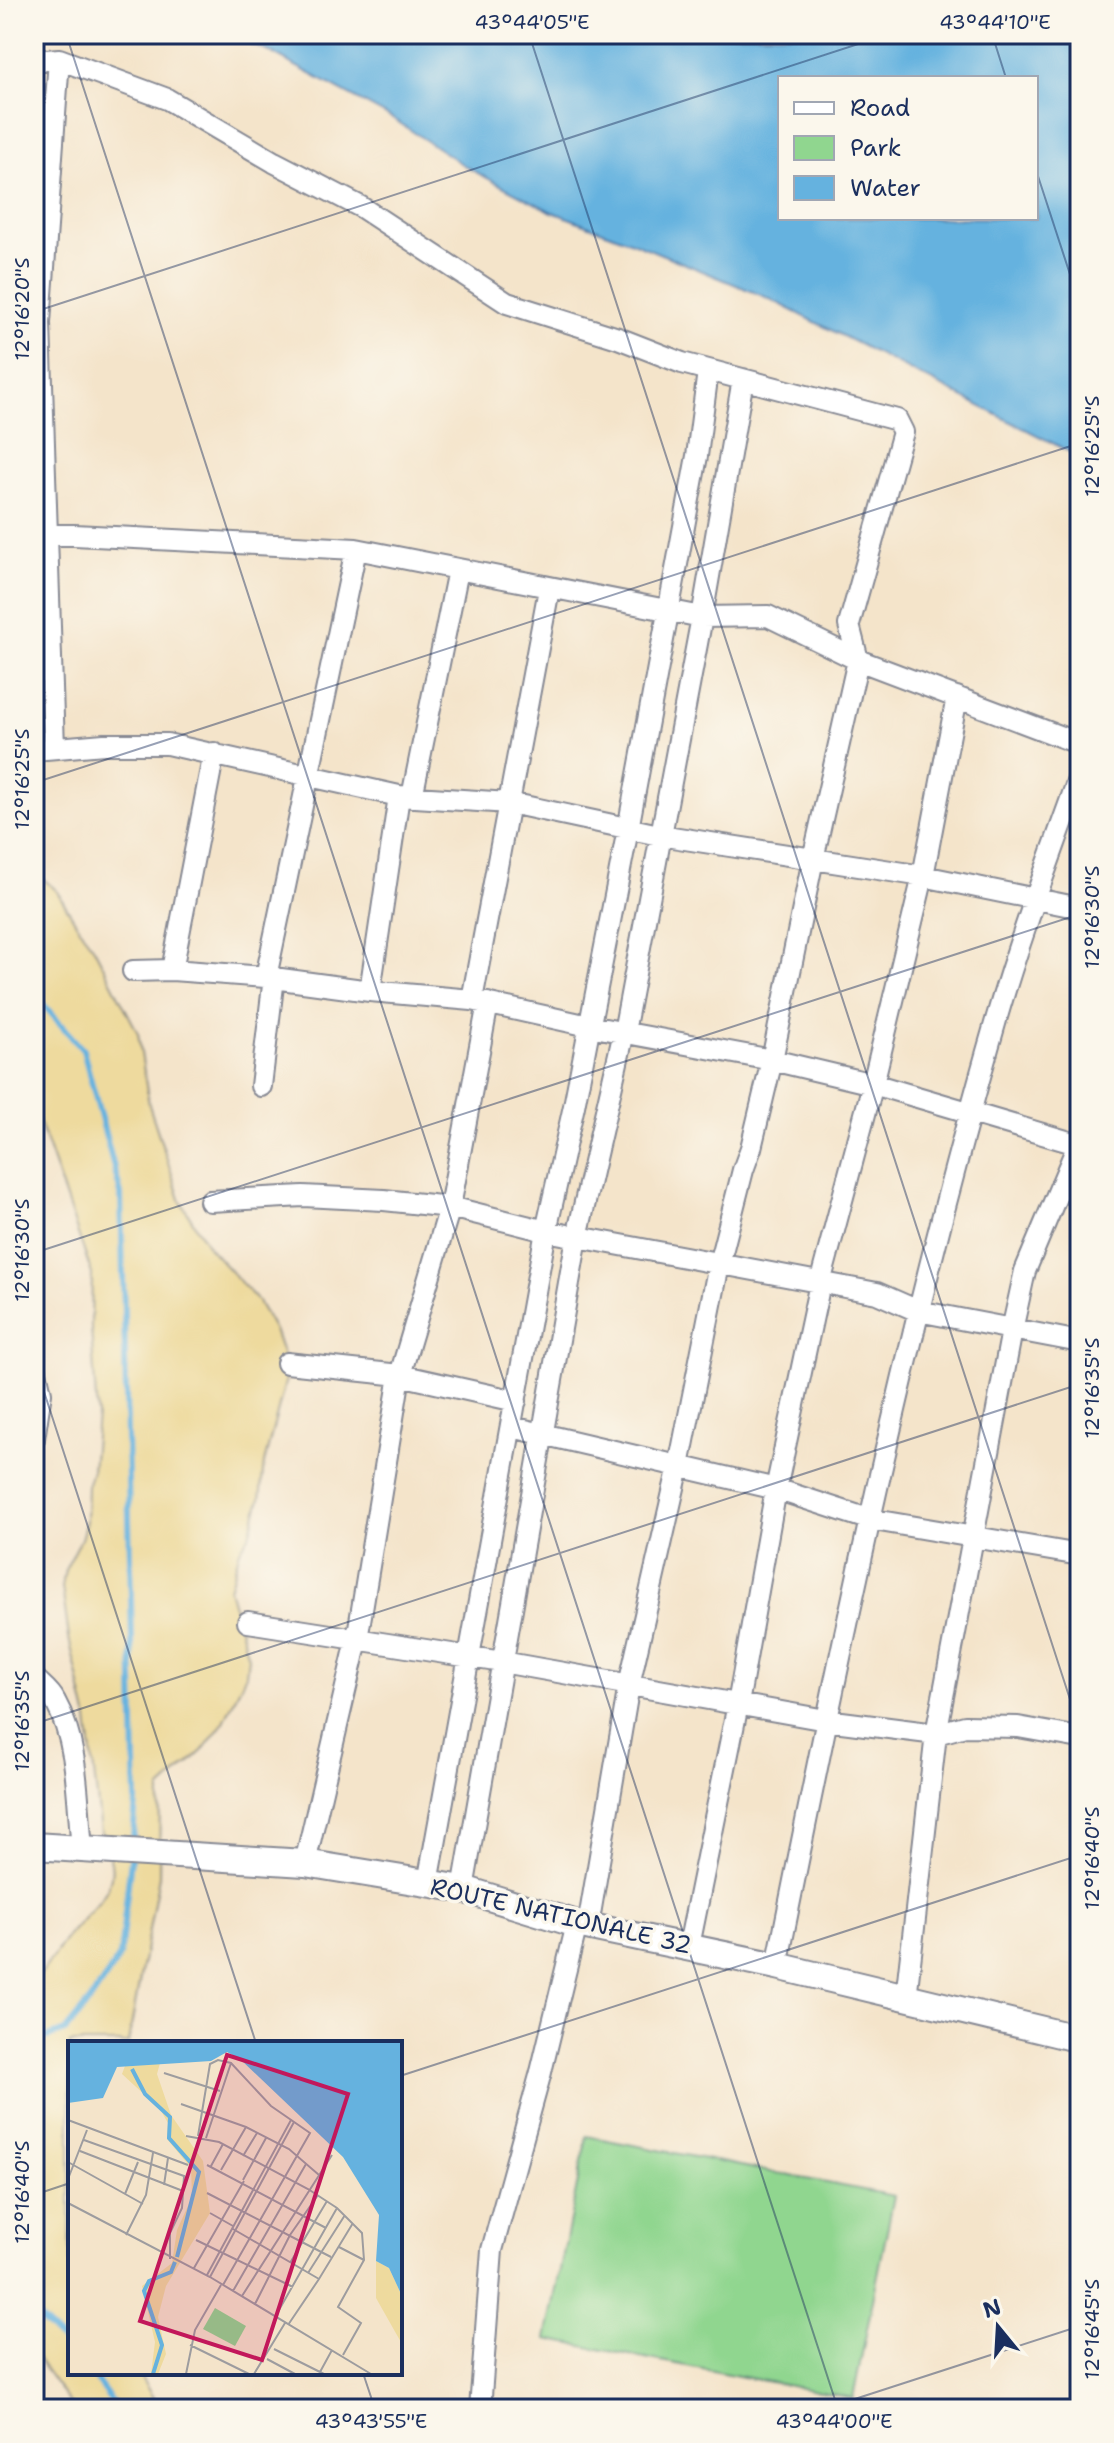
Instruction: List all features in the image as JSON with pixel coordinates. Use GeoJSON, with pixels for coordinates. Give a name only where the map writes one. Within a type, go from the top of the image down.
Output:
{"type":"FeatureCollection","features":[{"type":"Feature","properties":{"kind":"street"},"geometry":{"type":"LineString","coordinates":[[59,59],[37,322],[44,749],[167,744],[406,797],[510,803],[659,835],[923,876],[1080,908]]}},
{"type":"Feature","properties":{"kind":"street"},"geometry":{"type":"LineString","coordinates":[[34,61],[59,59],[167,99],[274,162],[361,207],[507,303],[618,338],[708,371],[897,420],[902,426],[903,432],[849,625],[858,660],[772,1060],[719,1264],[679,1466],[629,1685],[582,1925],[492,2250],[480,2409]]}},
{"type":"Feature","properties":{"kind":"street"},"geometry":{"type":"LineString","coordinates":[[428,1883],[546,1231],[628,829],[697,456],[708,371]]}},
{"type":"Feature","properties":{"kind":"street"},"geometry":{"type":"LineString","coordinates":[[463,1889],[577,1237],[624,1032],[743,379]]}},
{"type":"Feature","properties":{"kind":"street"},"geometry":{"type":"LineString","coordinates":[[697,456],[729,461]]}},
{"type":"Feature","properties":{"kind":"street"},"geometry":{"type":"LineString","coordinates":[[41,533],[356,549],[702,617],[768,616],[858,660],[1080,744]]}},
{"type":"Feature","properties":{"kind":"street"},"geometry":{"type":"LineString","coordinates":[[261,1086],[270,977],[356,549]]}},
{"type":"Feature","properties":{"kind":"street"},"geometry":{"type":"LineString","coordinates":[[370,991],[406,797],[458,570]]}},
{"type":"Feature","properties":{"kind":"street"},"geometry":{"type":"LineString","coordinates":[[305,1863],[357,1640],[400,1375],[450,1207],[510,803],[549,589]]}},
{"type":"Feature","properties":{"kind":"street"},"geometry":{"type":"LineString","coordinates":[[689,1946],[738,1704],[776,1489],[820,1283],[873,1084],[923,876],[957,697]]}},
{"type":"Feature","properties":{"kind":"street"},"geometry":{"type":"LineString","coordinates":[[172,970],[214,753]]}},
{"type":"Feature","properties":{"kind":"street"},"geometry":{"type":"LineString","coordinates":[[777,1966],[868,1519],[918,1311],[996,1018],[1080,774]]}},
{"type":"Feature","properties":{"kind":"street"},"geometry":{"type":"LineString","coordinates":[[133,971],[172,970],[270,977],[480,1002],[772,1060],[873,1084],[1080,1143],[1025,1271],[1012,1330],[936,1734],[906,1998]]}},
{"type":"Feature","properties":{"kind":"street"},"geometry":{"type":"LineString","coordinates":[[210,1201],[303,1196],[450,1207],[546,1231],[877,1293],[918,1311],[1080,1342]]}},
{"type":"Feature","properties":{"kind":"street"},"geometry":{"type":"LineString","coordinates":[[34,1363],[41,1393],[34,1439]]}},
{"type":"Feature","properties":{"kind":"street"},"geometry":{"type":"LineString","coordinates":[[287,1363],[400,1375],[516,1401]]}},
{"type":"Feature","properties":{"kind":"street"},"geometry":{"type":"LineString","coordinates":[[512,1427],[776,1489],[868,1519],[1080,1555]]}},
{"type":"Feature","properties":{"kind":"street"},"geometry":{"type":"LineString","coordinates":[[248,1622],[502,1662],[826,1720],[936,1734],[965,1726],[1018,1727],[1080,1738]]}},
{"type":"Feature","properties":{"kind":"street"},"geometry":{"type":"LineString","coordinates":[[34,1678],[54,1699],[65,1724],[73,1761],[82,1849]]}},
{"type":"Feature","properties":{"kind":"street","name":"ROUTE NATIONALE 32"},"geometry":{"type":"LineString","coordinates":[[34,1846],[305,1863],[463,1889],[582,1925],[777,1966],[1080,2039]]}},
{"type":"Feature","properties":{"kind":"green space"},"geometry":{"type":"Polygon","coordinates":[[[587,2136],[894,2196],[853,2398],[546,2339],[587,2136]]]}},
{"type":"Feature","properties":{"kind":"sand"},"geometry":{"type":"Polygon","coordinates":[[[34,871],[56,890],[94,948],[138,1033],[149,1105],[181,1202],[209,1248],[257,1300],[274,1330],[285,1362],[286,1379],[264,1463],[260,1499],[229,1589],[248,1657],[246,1674],[224,1722],[202,1751],[160,1790],[159,1876],[128,2041],[68,2041],[68,2375],[139,2375],[160,2409],[74,2409],[34,2354],[34,1982],[70,1933],[101,1898],[112,1872],[110,1857],[102,1840],[88,1720],[69,1638],[62,1587],[65,1570],[81,1539],[86,1521],[87,1486],[92,1471],[97,1415],[91,1328],[92,1274],[34,1107],[34,871]]]}},
{"type":"Feature","properties":{"kind":"water"},"geometry":{"type":"Polygon","coordinates":[[[223,34],[1080,34],[1080,457],[768,298],[550,211],[468,168],[392,118],[270,52],[223,34]]]}},
{"type":"Feature","properties":{"kind":"waterway"},"geometry":{"type":"LineString","coordinates":[[34,999],[43,1004],[83,1050],[121,1194],[136,1801],[132,1847]]}},
{"type":"Feature","properties":{"kind":"waterway"},"geometry":{"type":"LineString","coordinates":[[34,2042],[65,2031],[90,2001],[120,1956],[131,1858]]}},
{"type":"Feature","properties":{"kind":"waterway"},"geometry":{"type":"LineString","coordinates":[[34,2314],[68,2346]]}},
{"type":"Feature","properties":{"kind":"waterway"},"geometry":{"type":"LineString","coordinates":[[92,2375],[117,2409]]}}]}
